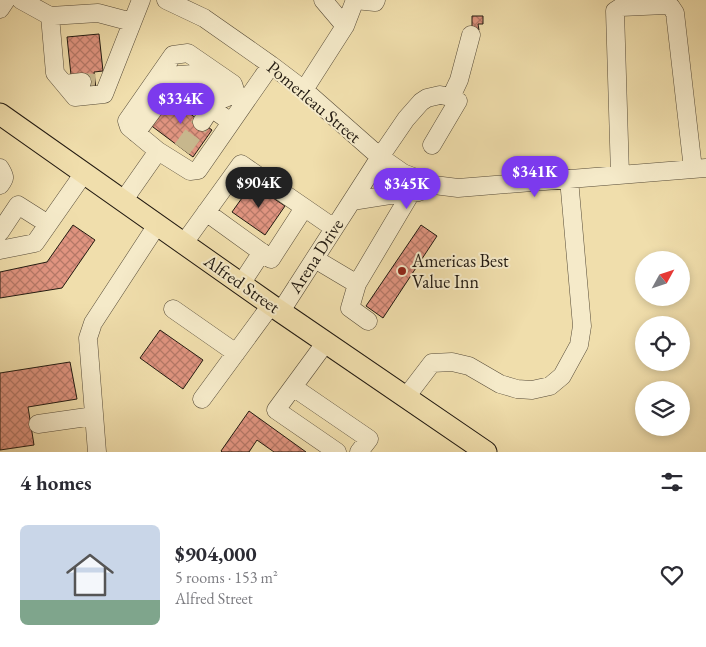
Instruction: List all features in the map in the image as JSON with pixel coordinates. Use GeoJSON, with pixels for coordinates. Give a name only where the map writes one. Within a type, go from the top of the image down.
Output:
{"type":"FeatureCollection","features":[{"type":"Feature","properties":{"kind":"main road","name":"Alfred Street"},"geometry":{"type":"LineString","coordinates":[[0,114],[241,284],[486,452]]}},
{"type":"Feature","properties":{"kind":"street"},"geometry":{"type":"LineString","coordinates":[[0,9],[6,0]]}},
{"type":"Feature","properties":{"kind":"street"},"geometry":{"type":"LineString","coordinates":[[21,0],[50,16],[98,14],[132,22]]}},
{"type":"Feature","properties":{"kind":"street"},"geometry":{"type":"LineString","coordinates":[[95,82],[132,22],[142,0]]}},
{"type":"Feature","properties":{"kind":"street","name":"Pomerleau Street"},"geometry":{"type":"LineString","coordinates":[[166,0],[204,18],[271,65],[304,90],[380,157],[404,173],[434,185],[458,188],[700,168]]}},
{"type":"Feature","properties":{"kind":"street"},"geometry":{"type":"LineString","coordinates":[[324,0],[345,26]]}},
{"type":"Feature","properties":{"kind":"street"},"geometry":{"type":"LineString","coordinates":[[304,90],[345,26],[356,0],[375,2],[376,0]]}},
{"type":"Feature","properties":{"kind":"street"},"geometry":{"type":"LineString","coordinates":[[620,175],[615,11],[621,6],[665,5],[671,7],[675,13],[700,168]]}},
{"type":"Feature","properties":{"kind":"street"},"geometry":{"type":"LineString","coordinates":[[50,16],[55,73],[75,97],[104,94],[95,82]]}},
{"type":"Feature","properties":{"kind":"street"},"geometry":{"type":"LineString","coordinates":[[432,145],[458,101],[451,98],[459,80],[471,34]]}},
{"type":"Feature","properties":{"kind":"street"},"geometry":{"type":"LineString","coordinates":[[241,97],[233,84],[188,53],[174,55],[127,121],[128,127],[158,151],[178,155],[190,171],[198,170],[231,122],[241,97],[271,65]]}},
{"type":"Feature","properties":{"kind":"street"},"geometry":{"type":"LineString","coordinates":[[64,84],[95,82]]}},
{"type":"Feature","properties":{"kind":"street","name":"Arena Drive"},"geometry":{"type":"LineString","coordinates":[[202,399],[236,354],[276,308],[315,258],[406,119],[427,98],[440,95],[451,98]]}},
{"type":"Feature","properties":{"kind":"street"},"geometry":{"type":"LineString","coordinates":[[202,122],[211,108],[231,122]]}},
{"type":"Feature","properties":{"kind":"street"},"geometry":{"type":"LineString","coordinates":[[123,201],[158,151]]}},
{"type":"Feature","properties":{"kind":"street"},"geometry":{"type":"LineString","coordinates":[[184,243],[241,164],[334,228]]}},
{"type":"Feature","properties":{"kind":"street"},"geometry":{"type":"LineString","coordinates":[[0,250],[35,243],[84,173]]}},
{"type":"Feature","properties":{"kind":"street"},"geometry":{"type":"LineString","coordinates":[[406,397],[432,363],[452,362],[469,366],[500,384],[517,389],[532,390],[550,386],[562,376],[579,345],[582,326],[569,179]]}},
{"type":"Feature","properties":{"kind":"street","name":"Arena Drive"},"geometry":{"type":"LineString","coordinates":[[352,201],[458,188]]}},
{"type":"Feature","properties":{"kind":"street"},"geometry":{"type":"LineString","coordinates":[[368,321],[350,308],[357,284],[411,193]]}},
{"type":"Feature","properties":{"kind":"street"},"geometry":{"type":"LineString","coordinates":[[0,232],[18,205],[48,224]]}},
{"type":"Feature","properties":{"kind":"street"},"geometry":{"type":"LineString","coordinates":[[206,212],[271,258],[304,208]]}},
{"type":"Feature","properties":{"kind":"street"},"geometry":{"type":"LineString","coordinates":[[97,452],[88,338],[93,324],[157,225]]}},
{"type":"Feature","properties":{"kind":"street"},"geometry":{"type":"LineString","coordinates":[[241,284],[262,252]]}},
{"type":"Feature","properties":{"kind":"street"},"geometry":{"type":"LineString","coordinates":[[315,258],[357,284]]}},
{"type":"Feature","properties":{"kind":"street"},"geometry":{"type":"LineString","coordinates":[[172,309],[236,354]]}},
{"type":"Feature","properties":{"kind":"street"},"geometry":{"type":"LineString","coordinates":[[326,342],[276,410],[327,449]]}},
{"type":"Feature","properties":{"kind":"street"},"geometry":{"type":"LineString","coordinates":[[293,387],[369,439],[359,452]]}},
{"type":"Feature","properties":{"kind":"street"},"geometry":{"type":"LineString","coordinates":[[38,424],[94,416]]}},
{"type":"Feature","properties":{"kind":"building"},"geometry":{"type":"Polygon","coordinates":[[[472,16],[483,16],[483,24],[478,24],[479,30],[472,30],[472,16]]]}},
{"type":"Feature","properties":{"kind":"building"},"geometry":{"type":"Polygon","coordinates":[[[99,34],[103,71],[94,72],[96,89],[83,91],[71,75],[67,37],[99,34]]]}},
{"type":"Feature","properties":{"kind":"building"},"geometry":{"type":"Polygon","coordinates":[[[173,92],[189,103],[185,110],[212,130],[193,157],[149,124],[173,92]]]}},
{"type":"Feature","properties":{"kind":"building"},"geometry":{"type":"Polygon","coordinates":[[[252,184],[285,206],[265,235],[232,212],[252,184]]]}},
{"type":"Feature","properties":{"kind":"building"},"geometry":{"type":"Polygon","coordinates":[[[73,225],[95,240],[62,288],[0,298],[0,272],[47,262],[73,225]]]}},
{"type":"Feature","properties":{"kind":"building","name":"Americas Best Value Inn"},"geometry":{"type":"Polygon","coordinates":[[[421,225],[437,236],[383,318],[366,306],[421,225]]]}},
{"type":"Feature","properties":{"kind":"building"},"geometry":{"type":"Polygon","coordinates":[[[160,330],[203,360],[183,389],[140,358],[160,330]]]}},
{"type":"Feature","properties":{"kind":"building"},"geometry":{"type":"Polygon","coordinates":[[[70,362],[77,399],[28,407],[34,445],[0,450],[0,373],[70,362]]]}},
{"type":"Feature","properties":{"kind":"building"},"geometry":{"type":"Polygon","coordinates":[[[249,411],[306,452],[274,452],[257,440],[249,452],[222,452],[249,411]]]}},
{"type":"Feature","properties":{"kind":"tunnel"},"geometry":{"type":"LineString","coordinates":[[82,82],[95,83]]}},
{"type":"Feature","properties":{"kind":"tunnel"},"geometry":{"type":"LineString","coordinates":[[182,149],[202,122]]}},
{"type":"Feature","properties":{"kind":"place","name":"Americas Best Value Inn"},"geometry":{"type":"Point","coordinates":[402,271]}}]}
